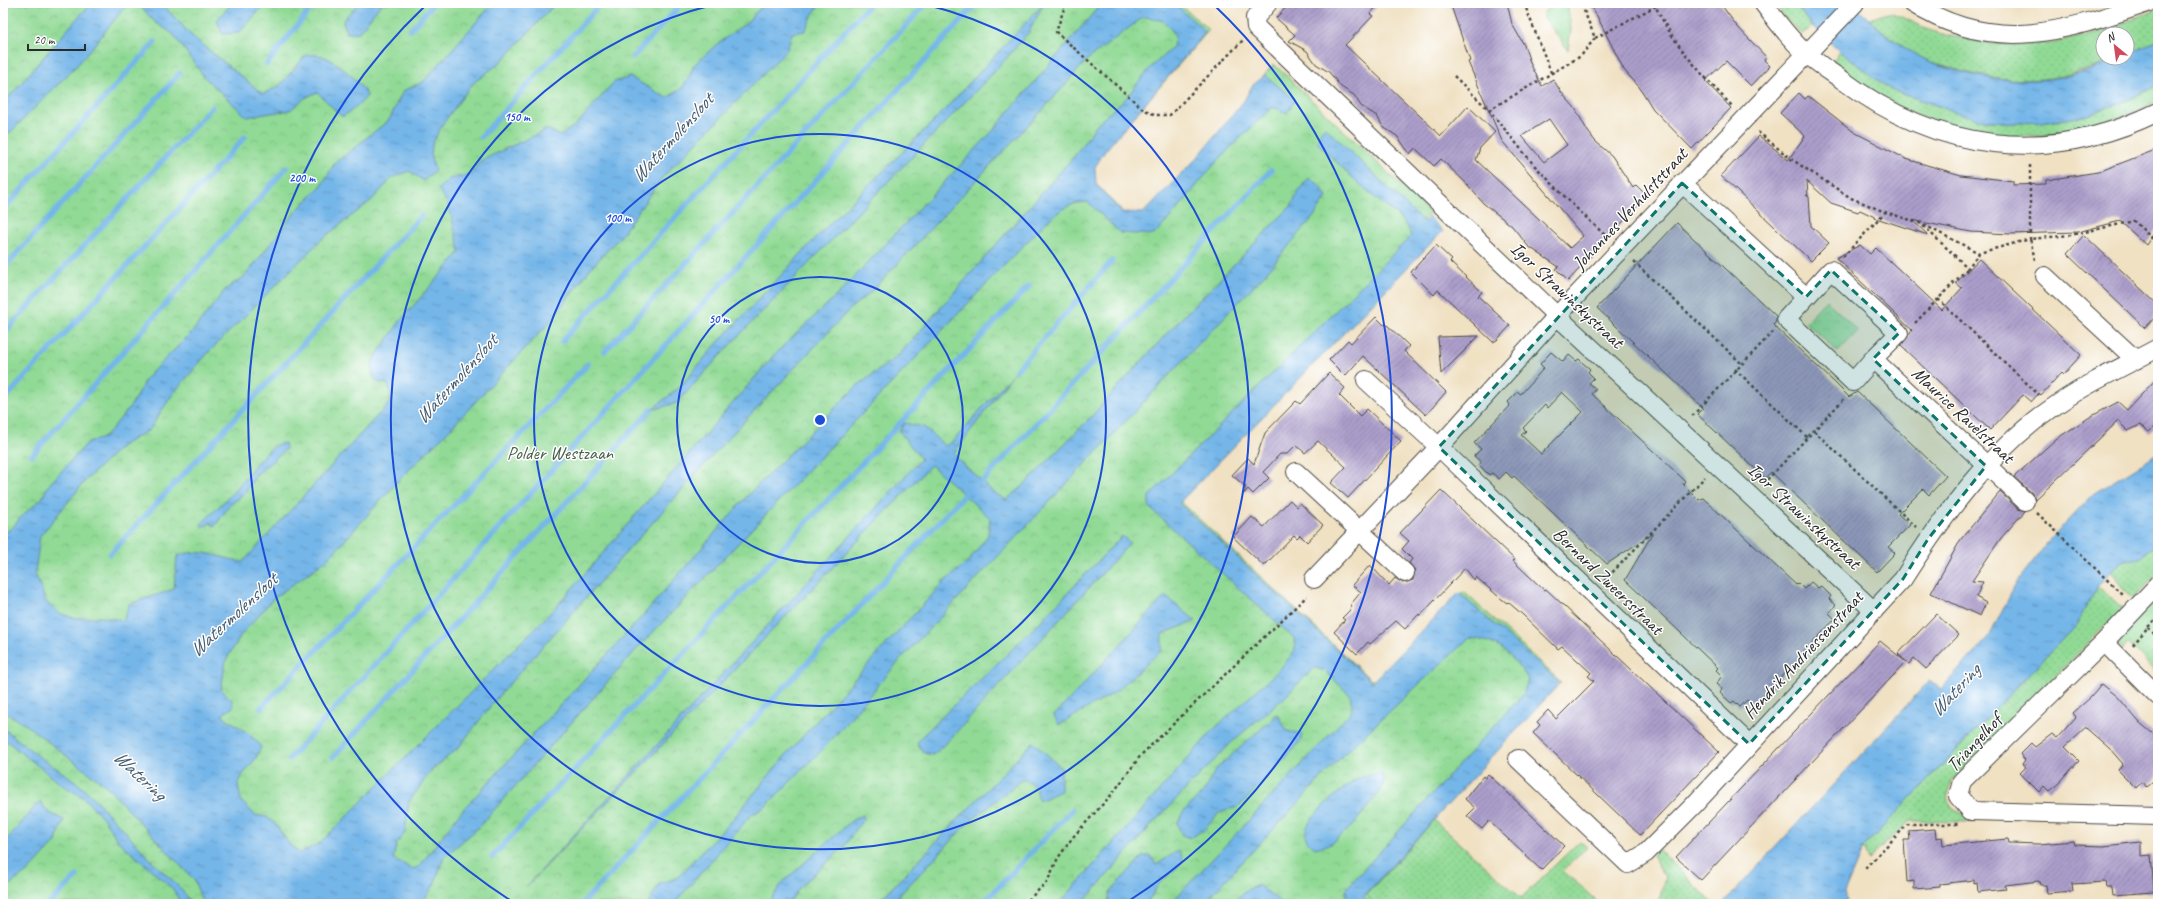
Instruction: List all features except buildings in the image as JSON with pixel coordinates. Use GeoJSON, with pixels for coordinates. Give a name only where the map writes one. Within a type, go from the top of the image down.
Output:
{"type":"FeatureCollection","features":[{"type":"Feature","properties":{"kind":"street"},"geometry":{"type":"LineString","coordinates":[[1256,27],[1255,18],[1268,3]]}},
{"type":"Feature","properties":{"kind":"street"},"geometry":{"type":"LineString","coordinates":[[1763,3],[1867,99],[1902,117],[1936,131],[1998,145],[2030,145],[2069,141],[2107,133],[2158,112]]}},
{"type":"Feature","properties":{"kind":"street","name":"Johannes Verhulststraat"},"geometry":{"type":"LineString","coordinates":[[1314,578],[1439,447],[1557,316],[1621,250],[1682,183],[1855,3]]}},
{"type":"Feature","properties":{"kind":"street"},"geometry":{"type":"LineString","coordinates":[[1912,3],[1928,12],[1966,26],[2007,34],[2055,31],[2090,23],[2147,3]]}},
{"type":"Feature","properties":{"kind":"street"},"geometry":{"type":"LineString","coordinates":[[2090,23],[2120,3]]}},
{"type":"Feature","properties":{"kind":"street","name":"Igor Strawinskystraat"},"geometry":{"type":"LineString","coordinates":[[1256,27],[1557,316],[1874,611]]}},
{"type":"Feature","properties":{"kind":"street"},"geometry":{"type":"LineString","coordinates":[[1682,183],[1806,297]]}},
{"type":"Feature","properties":{"kind":"street"},"geometry":{"type":"LineString","coordinates":[[1831,270],[1899,333],[1853,382],[1786,319],[1831,270]]}},
{"type":"Feature","properties":{"kind":"street"},"geometry":{"type":"LineString","coordinates":[[2045,276],[2136,360]]}},
{"type":"Feature","properties":{"kind":"street","name":"Hendrik Andriessenstraat"},"geometry":{"type":"LineString","coordinates":[[1518,759],[1628,864],[1646,853],[1693,806],[1903,579],[1928,539],[1986,466],[2052,408],[2158,348]]}},
{"type":"Feature","properties":{"kind":"street","name":"Maurice Ravèlstraat"},"geometry":{"type":"LineString","coordinates":[[1873,359],[2025,501]]}},
{"type":"Feature","properties":{"kind":"street"},"geometry":{"type":"LineString","coordinates":[[1366,380],[1439,447]]}},
{"type":"Feature","properties":{"kind":"street","name":"Bernard Zweersstraat"},"geometry":{"type":"LineString","coordinates":[[1439,447],[1749,744]]}},
{"type":"Feature","properties":{"kind":"street"},"geometry":{"type":"LineString","coordinates":[[1296,472],[1405,573]]}},
{"type":"Feature","properties":{"kind":"street","name":"Triangelhof"},"geometry":{"type":"LineString","coordinates":[[2158,585],[2104,642],[1962,782],[1958,796],[1970,811],[2158,816]]}},
{"type":"Feature","properties":{"kind":"street"},"geometry":{"type":"LineString","coordinates":[[2104,642],[2158,696]]}},
{"type":"Feature","properties":{"kind":"path"},"geometry":{"type":"LineString","coordinates":[[1066,3],[1056,32],[1067,40],[1144,109],[1156,115],[1170,115],[1256,27]]}},
{"type":"Feature","properties":{"kind":"path"},"geometry":{"type":"LineString","coordinates":[[1524,3],[1552,75]]}},
{"type":"Feature","properties":{"kind":"path"},"geometry":{"type":"LineString","coordinates":[[1581,3],[1595,38]]}},
{"type":"Feature","properties":{"kind":"path"},"geometry":{"type":"LineString","coordinates":[[1490,110],[1552,75],[1581,56],[1595,38],[1655,4],[1677,43],[1706,79],[1745,119],[1791,159],[1851,198],[1885,212],[1920,223],[1979,253]]}},
{"type":"Feature","properties":{"kind":"path"},"geometry":{"type":"LineString","coordinates":[[1454,76],[1490,110],[1534,165],[1574,206],[1741,363]]}},
{"type":"Feature","properties":{"kind":"path"},"geometry":{"type":"LineString","coordinates":[[2030,145],[2030,239],[2036,263],[2045,276]]}},
{"type":"Feature","properties":{"kind":"path"},"geometry":{"type":"LineString","coordinates":[[1831,270],[1885,212]]}},
{"type":"Feature","properties":{"kind":"path"},"geometry":{"type":"LineString","coordinates":[[1899,333],[1909,329],[1968,268],[1979,253],[2030,239],[2071,235],[2134,221],[2158,244]]}},
{"type":"Feature","properties":{"kind":"path"},"geometry":{"type":"LineString","coordinates":[[1920,223],[1968,268]]}},
{"type":"Feature","properties":{"kind":"path"},"geometry":{"type":"LineString","coordinates":[[1938,299],[2052,408]]}},
{"type":"Feature","properties":{"kind":"path"},"geometry":{"type":"LineString","coordinates":[[1679,429],[1735,369],[1786,319]]}},
{"type":"Feature","properties":{"kind":"path"},"geometry":{"type":"LineString","coordinates":[[1735,369],[1808,438]]}},
{"type":"Feature","properties":{"kind":"path"},"geometry":{"type":"LineString","coordinates":[[1752,496],[1852,390],[1853,382]]}},
{"type":"Feature","properties":{"kind":"path"},"geometry":{"type":"LineString","coordinates":[[1814,431],[1928,539]]}},
{"type":"Feature","properties":{"kind":"path"},"geometry":{"type":"LineString","coordinates":[[1591,594],[1717,465]]}},
{"type":"Feature","properties":{"kind":"path"},"geometry":{"type":"LineString","coordinates":[[2025,501],[2108,581]]}},
{"type":"Feature","properties":{"kind":"path"},"geometry":{"type":"LineString","coordinates":[[1024,904],[1047,882],[1058,858],[1073,837],[1112,794],[1141,755],[1300,601]]}},
{"type":"Feature","properties":{"kind":"path"},"geometry":{"type":"LineString","coordinates":[[2121,659],[2148,628],[2158,638]]}},
{"type":"Feature","properties":{"kind":"path"},"geometry":{"type":"LineString","coordinates":[[1865,868],[1908,824],[1961,824]]}},
{"type":"Feature","properties":{"kind":"highlighted area"},"geometry":{"type":"Polygon","coordinates":[[[1682,183],[1806,297],[1831,270],[1899,333],[1873,359],[1986,466],[1928,539],[1903,579],[1749,744],[1439,447],[1682,183]]]}},
{"type":"Feature","properties":{"kind":"green space","name":"Polder Westzaan"},"geometry":{"type":"Polygon","coordinates":[[[3,3],[1178,3],[1209,30],[1093,164],[1096,184],[1126,216],[1146,216],[1249,106],[1249,92],[1274,64],[1430,213],[1420,224],[1433,236],[1181,496],[1181,502],[1371,680],[1378,680],[1461,593],[1465,593],[1561,682],[1435,815],[1437,817],[1366,895],[1375,904],[3,904],[3,3]]]}},
{"type":"Feature","properties":{"kind":"green space"},"geometry":{"type":"Polygon","coordinates":[[[1552,3],[1567,3],[1571,29],[1568,50],[1542,15],[1552,3]]]}},
{"type":"Feature","properties":{"kind":"green space"},"geometry":{"type":"Polygon","coordinates":[[[1774,3],[1794,3],[1813,26],[1802,34],[1786,19],[1774,3]]]}},
{"type":"Feature","properties":{"kind":"green space"},"geometry":{"type":"Polygon","coordinates":[[[2158,8],[2158,40],[2135,50],[2135,26],[2116,26],[2158,8]]]}},
{"type":"Feature","properties":{"kind":"green space"},"geometry":{"type":"Polygon","coordinates":[[[1890,13],[1939,33],[1982,42],[2009,45],[2059,41],[2095,33],[2095,66],[2098,66],[2059,77],[2022,80],[2003,79],[1961,71],[1939,65],[1925,59],[1900,45],[1869,19],[1890,13]]]}},
{"type":"Feature","properties":{"kind":"green space"},"geometry":{"type":"Polygon","coordinates":[[[1839,51],[1891,90],[1977,119],[2013,123],[2047,122],[2084,116],[2128,100],[2158,85],[2158,101],[2108,121],[2060,133],[2036,136],[2011,136],[1985,133],[1958,128],[1931,120],[1913,114],[1887,102],[1832,64],[1839,51]]]}},
{"type":"Feature","properties":{"kind":"green space"},"geometry":{"type":"Polygon","coordinates":[[[1826,300],[1858,331],[1838,352],[1805,322],[1826,300]]]}},
{"type":"Feature","properties":{"kind":"green space"},"geometry":{"type":"Polygon","coordinates":[[[2158,543],[2158,572],[2133,599],[2111,572],[2124,560],[2141,558],[2158,543]]]}},
{"type":"Feature","properties":{"kind":"green space"},"geometry":{"type":"Polygon","coordinates":[[[2097,587],[2123,608],[1953,779],[1947,798],[1952,807],[1974,822],[1910,821],[1868,860],[1863,848],[2076,625],[2097,587]]]}},
{"type":"Feature","properties":{"kind":"green space"},"geometry":{"type":"Polygon","coordinates":[[[2158,595],[2158,675],[2128,643],[2122,651],[2118,641],[2120,633],[2158,595]]]}},
{"type":"Feature","properties":{"kind":"green space"},"geometry":{"type":"Polygon","coordinates":[[[1434,820],[1521,898],[1580,841],[1587,847],[1563,871],[1601,904],[1370,904],[1363,897],[1434,820]]]}},
{"type":"Feature","properties":{"kind":"green space"},"geometry":{"type":"Polygon","coordinates":[[[1658,849],[1714,904],[1655,904],[1659,900],[1665,877],[1652,855],[1658,849]]]}},
{"type":"Feature","properties":{"kind":"water"},"geometry":{"type":"Polygon","coordinates":[[[93,3],[161,3],[193,37],[263,94],[279,86],[306,55],[320,55],[335,62],[341,67],[360,85],[367,96],[358,106],[342,117],[317,92],[305,98],[290,110],[247,117],[205,78],[173,34],[155,22],[138,4],[125,7],[81,61],[3,140],[3,104],[80,15],[93,3]]]}},
{"type":"Feature","properties":{"kind":"water"},"geometry":{"type":"Polygon","coordinates":[[[232,3],[266,3],[239,33],[222,34],[217,20],[232,3]]]}},
{"type":"Feature","properties":{"kind":"water"},"geometry":{"type":"Polygon","coordinates":[[[359,3],[382,3],[359,32],[346,33],[343,20],[359,3]]]}},
{"type":"Feature","properties":{"kind":"water"},"geometry":{"type":"Polygon","coordinates":[[[493,3],[556,3],[501,62],[472,84],[442,125],[432,145],[431,158],[435,170],[424,181],[409,171],[392,178],[372,200],[322,239],[208,353],[172,395],[149,430],[123,445],[86,480],[40,536],[35,573],[46,602],[59,613],[74,618],[100,617],[124,620],[129,604],[174,589],[177,556],[202,553],[243,562],[390,402],[391,395],[388,384],[377,382],[372,374],[373,360],[401,320],[460,252],[448,205],[438,189],[449,179],[471,174],[480,161],[548,129],[560,136],[577,124],[614,82],[630,77],[667,98],[682,88],[694,65],[717,44],[746,23],[765,3],[823,3],[814,12],[805,31],[792,33],[787,50],[662,178],[620,237],[590,269],[549,323],[450,429],[401,478],[328,559],[274,598],[241,635],[226,660],[221,689],[232,700],[233,707],[222,715],[248,733],[261,747],[256,758],[242,776],[238,785],[241,801],[255,815],[267,817],[276,825],[290,845],[300,853],[320,843],[556,607],[776,353],[841,291],[989,135],[1102,3],[1174,3],[1206,32],[1105,151],[1095,167],[1096,184],[1121,212],[1143,213],[1197,158],[1244,101],[1252,86],[1265,75],[1295,100],[1287,113],[1273,107],[1228,150],[1154,235],[1120,233],[1088,202],[1071,205],[1061,210],[1047,221],[636,650],[478,828],[444,857],[434,885],[422,904],[203,904],[194,880],[106,786],[25,724],[3,711],[3,534],[12,528],[22,516],[42,498],[48,486],[88,442],[104,438],[130,407],[147,377],[193,331],[225,290],[245,276],[297,210],[321,186],[335,163],[389,120],[403,91],[423,82],[493,3]],[[1148,17],[1142,18],[1087,60],[1048,104],[872,291],[851,308],[722,445],[496,699],[459,747],[430,772],[409,802],[405,833],[397,843],[393,858],[397,862],[402,863],[411,869],[419,867],[458,815],[631,629],[748,495],[857,386],[898,356],[1075,155],[1097,124],[1126,98],[1150,68],[1173,47],[1175,37],[1171,29],[1163,21],[1148,17]]]}},
{"type":"Feature","properties":{"kind":"water"},"geometry":{"type":"Polygon","coordinates":[[[1044,3],[1029,32],[997,69],[730,345],[677,403],[651,410],[679,388],[712,349],[828,225],[933,122],[1044,3]]]}},
{"type":"Feature","properties":{"kind":"water"},"geometry":{"type":"Polygon","coordinates":[[[1794,3],[1852,3],[1891,38],[1922,58],[1940,66],[1960,72],[2003,79],[2024,80],[2063,77],[2078,74],[2099,66],[2135,66],[2135,50],[2158,40],[2158,85],[2128,100],[2084,116],[2047,122],[2013,123],[1977,119],[1891,90],[1839,51],[1813,26],[1794,3]]]}},
{"type":"Feature","properties":{"kind":"water"},"geometry":{"type":"Polygon","coordinates":[[[1325,127],[1416,215],[1425,222],[1429,217],[1443,231],[1179,503],[1372,682],[1459,593],[1560,683],[1363,897],[1370,904],[1346,904],[1346,889],[1524,693],[1528,679],[1510,656],[1503,650],[1488,642],[1469,638],[1347,751],[1203,904],[1170,904],[1349,714],[1352,706],[1350,695],[1324,670],[1314,668],[1285,697],[1235,739],[1154,822],[1082,904],[1059,904],[1215,728],[1278,671],[1295,651],[1294,638],[1151,509],[1149,506],[1149,496],[1411,236],[1408,229],[1397,216],[1358,183],[1317,142],[1320,133],[1325,127]]]}},
{"type":"Feature","properties":{"kind":"water"},"geometry":{"type":"Polygon","coordinates":[[[1309,178],[1320,185],[1327,197],[1316,214],[1265,274],[900,660],[827,745],[765,807],[751,815],[674,904],[648,904],[659,884],[677,878],[732,820],[785,756],[945,581],[969,561],[988,535],[990,518],[931,465],[527,886],[921,459],[899,431],[904,423],[924,427],[945,446],[953,441],[1016,370],[954,453],[957,458],[992,491],[1006,500],[1021,488],[1088,420],[1170,330],[1292,205],[1299,190],[1309,178]]]}},
{"type":"Feature","properties":{"kind":"water"},"geometry":{"type":"Polygon","coordinates":[[[280,443],[285,444],[286,449],[257,474],[244,494],[230,505],[215,526],[210,523],[202,527],[201,524],[234,491],[266,452],[280,443]]]}},
{"type":"Feature","properties":{"kind":"water","name":"Watering"},"geometry":{"type":"Polygon","coordinates":[[[2158,454],[2158,543],[2141,558],[2124,560],[2111,572],[2097,587],[2076,625],[1863,848],[1844,893],[1848,904],[1723,904],[1929,681],[1941,689],[1989,637],[2017,582],[2048,542],[2096,492],[2158,454]]]}},
{"type":"Feature","properties":{"kind":"water"},"geometry":{"type":"Polygon","coordinates":[[[1122,536],[1130,543],[949,740],[933,755],[924,753],[917,743],[922,736],[1036,626],[1122,536]]]}},
{"type":"Feature","properties":{"kind":"water"},"geometry":{"type":"Polygon","coordinates":[[[1165,596],[1196,621],[1162,634],[1162,650],[1114,693],[1059,725],[1054,716],[1165,596]]]}},
{"type":"Feature","properties":{"kind":"water"},"geometry":{"type":"Polygon","coordinates":[[[1278,714],[1287,731],[1302,734],[1301,740],[1295,748],[1240,806],[1219,813],[1205,829],[1190,838],[1182,835],[1177,824],[1183,812],[1203,793],[1216,769],[1278,714]]]}},
{"type":"Feature","properties":{"kind":"water"},"geometry":{"type":"Polygon","coordinates":[[[3,728],[38,756],[74,780],[94,798],[152,861],[180,888],[192,904],[181,904],[173,889],[118,841],[104,819],[83,797],[62,785],[3,738],[3,728]]]}},
{"type":"Feature","properties":{"kind":"water"},"geometry":{"type":"Polygon","coordinates":[[[1033,742],[1061,767],[1061,791],[1039,801],[1036,788],[1024,778],[969,822],[891,904],[876,904],[1033,742]]]}},
{"type":"Feature","properties":{"kind":"water"},"geometry":{"type":"Polygon","coordinates":[[[1376,773],[1382,774],[1384,781],[1380,792],[1353,825],[1331,844],[1315,848],[1307,841],[1306,834],[1308,825],[1319,810],[1358,779],[1376,773]]]}},
{"type":"Feature","properties":{"kind":"water"},"geometry":{"type":"Polygon","coordinates":[[[40,801],[48,812],[64,820],[55,843],[31,869],[3,890],[3,844],[40,801]]]}},
{"type":"Feature","properties":{"kind":"water"},"geometry":{"type":"Polygon","coordinates":[[[862,815],[864,818],[843,848],[801,886],[788,904],[768,904],[782,883],[851,821],[862,815]]]}},
{"type":"Feature","properties":{"kind":"water"},"geometry":{"type":"Polygon","coordinates":[[[1179,850],[1183,860],[1180,865],[1159,884],[1149,900],[1142,904],[1108,904],[1110,892],[1142,857],[1151,855],[1156,865],[1179,850]]]}},
{"type":"Feature","properties":{"kind":"water"},"geometry":{"type":"Polygon","coordinates":[[[1258,885],[1284,904],[1231,904],[1247,890],[1258,885]]]}},
{"type":"Feature","properties":{"kind":"waterway"},"geometry":{"type":"LineString","coordinates":[[267,64],[315,3]]}},
{"type":"Feature","properties":{"kind":"waterway"},"geometry":{"type":"LineString","coordinates":[[410,30],[434,3]]}},
{"type":"Feature","properties":{"kind":"waterway"},"geometry":{"type":"LineString","coordinates":[[481,137],[601,3]]}},
{"type":"Feature","properties":{"kind":"waterway"},"geometry":{"type":"LineString","coordinates":[[633,57],[682,3]]}},
{"type":"Feature","properties":{"kind":"waterway"},"geometry":{"type":"LineString","coordinates":[[562,341],[871,3]]}},
{"type":"Feature","properties":{"kind":"waterway"},"geometry":{"type":"LineString","coordinates":[[605,351],[927,3]]}},
{"type":"Feature","properties":{"kind":"waterway"},"geometry":{"type":"LineString","coordinates":[[289,759],[977,3]]}},
{"type":"Feature","properties":{"kind":"waterway"},"geometry":{"type":"LineString","coordinates":[[3,210],[155,42]]}},
{"type":"Feature","properties":{"kind":"waterway"},"geometry":{"type":"LineString","coordinates":[[3,269],[180,73]]}},
{"type":"Feature","properties":{"kind":"waterway"},"geometry":{"type":"LineString","coordinates":[[3,334],[212,107]]}},
{"type":"Feature","properties":{"kind":"waterway"},"geometry":{"type":"LineString","coordinates":[[3,401],[245,137]]}},
{"type":"Feature","properties":{"kind":"waterway"},"geometry":{"type":"LineString","coordinates":[[32,455],[286,168]]}},
{"type":"Feature","properties":{"kind":"waterway"},"geometry":{"type":"LineString","coordinates":[[982,482],[1271,170]]}},
{"type":"Feature","properties":{"kind":"waterway"},"geometry":{"type":"LineString","coordinates":[[110,554],[421,216]]}},
{"type":"Feature","properties":{"kind":"waterway"},"geometry":{"type":"LineString","coordinates":[[1016,370],[1112,261]]}},
{"type":"Feature","properties":{"kind":"waterway"},"geometry":{"type":"LineString","coordinates":[[492,857],[1029,286]]}},
{"type":"Feature","properties":{"kind":"waterway"},"geometry":{"type":"LineString","coordinates":[[261,708],[588,364]]}},
{"type":"Feature","properties":{"kind":"waterway"},"geometry":{"type":"LineString","coordinates":[[333,757],[651,410]]}},
{"type":"Feature","properties":{"kind":"waterway"},"geometry":{"type":"LineString","coordinates":[[582,904],[965,494]]}},
{"type":"Feature","properties":{"kind":"waterway"},"geometry":{"type":"LineString","coordinates":[[982,904],[1072,810]]}},
{"type":"Feature","properties":{"kind":"waterway"},"geometry":{"type":"LineString","coordinates":[[49,904],[77,876]]}},
{"type":"Feature","properties":{"kind":"water label","name":"Watermolensloot"},"geometry":{"type":"Point","coordinates":[672,138]}},
{"type":"Feature","properties":{"kind":"water label","name":"Watermolensloot"},"geometry":{"type":"Point","coordinates":[456,379]}},
{"type":"Feature","properties":{"kind":"water label","name":"Watermolensloot"},"geometry":{"type":"Point","coordinates":[233,615]}}]}
